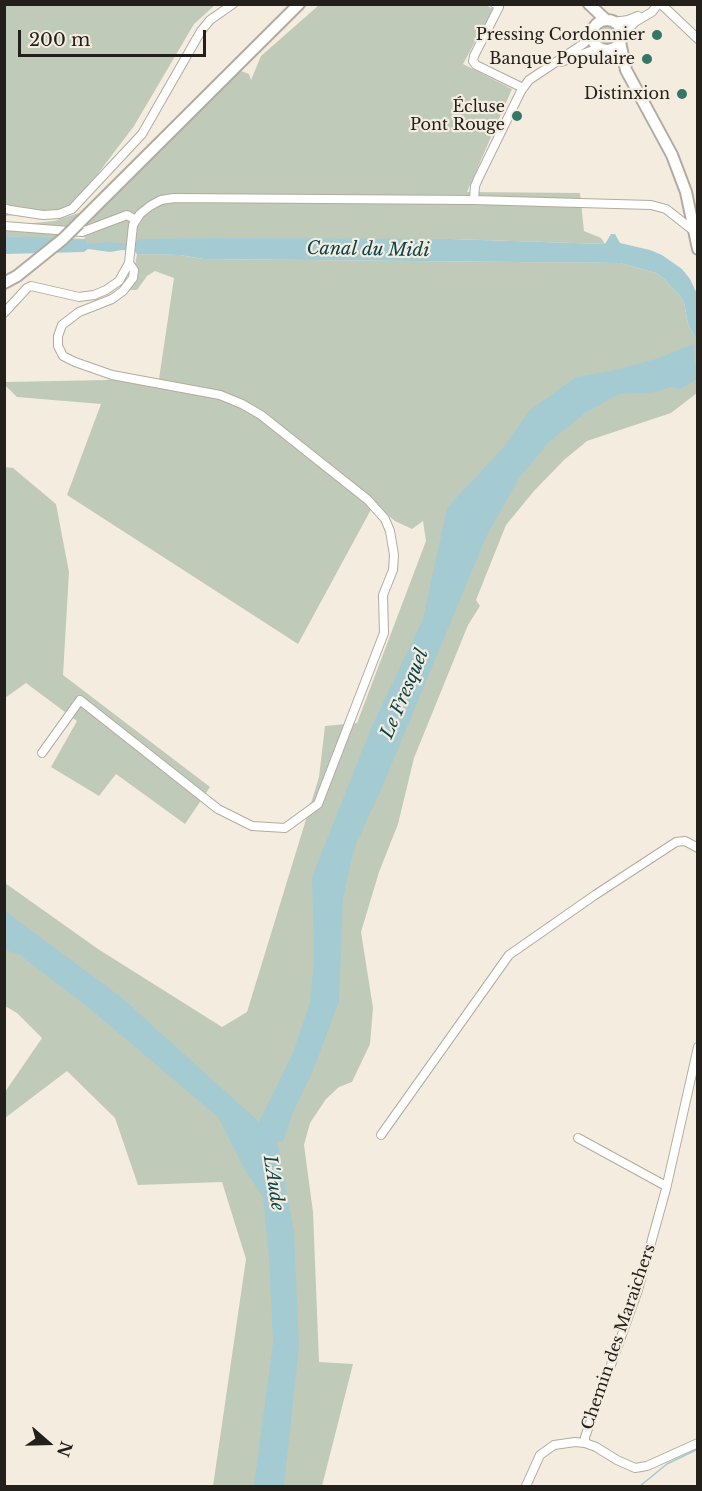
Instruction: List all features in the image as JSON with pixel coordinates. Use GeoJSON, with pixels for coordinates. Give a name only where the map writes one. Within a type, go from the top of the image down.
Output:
{"type":"FeatureCollection","features":[{"type":"Feature","properties":{"kind":"main road"},"geometry":{"type":"LineString","coordinates":[[4,283],[17,276],[63,240],[299,4]]}},
{"type":"Feature","properties":{"kind":"main road"},"geometry":{"type":"LineString","coordinates":[[589,4],[618,26],[626,70]]}},
{"type":"Feature","properties":{"kind":"main road"},"geometry":{"type":"LineString","coordinates":[[589,4],[596,45],[626,70],[672,154],[686,192],[698,249]]}},
{"type":"Feature","properties":{"kind":"main road"},"geometry":{"type":"LineString","coordinates":[[593,31],[610,21]]}},
{"type":"Feature","properties":{"kind":"main road"},"geometry":{"type":"LineString","coordinates":[[603,49],[612,49],[621,39]]}},
{"type":"Feature","properties":{"kind":"street"},"geometry":{"type":"LineString","coordinates":[[4,208],[43,215],[59,214],[72,209],[142,134],[201,31],[210,20],[233,4]]}},
{"type":"Feature","properties":{"kind":"street"},"geometry":{"type":"LineString","coordinates":[[495,4],[499,7],[473,61],[476,65],[523,88]]}},
{"type":"Feature","properties":{"kind":"street"},"geometry":{"type":"LineString","coordinates":[[610,21],[628,20],[658,4]]}},
{"type":"Feature","properties":{"kind":"street"},"geometry":{"type":"LineString","coordinates":[[621,39],[635,22],[652,12],[658,4]]}},
{"type":"Feature","properties":{"kind":"street"},"geometry":{"type":"LineString","coordinates":[[658,4],[698,39]]}},
{"type":"Feature","properties":{"kind":"street"},"geometry":{"type":"LineString","coordinates":[[474,200],[478,179],[523,88],[529,80],[583,44],[593,31]]}},
{"type":"Feature","properties":{"kind":"street"},"geometry":{"type":"LineString","coordinates":[[546,68],[603,49]]}},
{"type":"Feature","properties":{"kind":"street"},"geometry":{"type":"LineString","coordinates":[[42,753],[80,700],[218,809],[252,826],[285,828],[318,804],[384,633],[383,596],[393,570],[394,555],[390,531],[385,519],[368,500],[269,421],[242,404],[220,395],[112,375],[63,356],[58,346],[58,336],[62,325],[79,312],[112,299],[123,291],[133,278],[134,270],[130,260],[133,225],[150,206],[174,198],[474,200],[651,205],[666,209],[695,232]]}},
{"type":"Feature","properties":{"kind":"street"},"geometry":{"type":"LineString","coordinates":[[4,226],[82,232],[127,215],[136,220]]}},
{"type":"Feature","properties":{"kind":"street"},"geometry":{"type":"LineString","coordinates":[[4,313],[31,286],[79,297],[100,292],[119,281],[130,260]]}},
{"type":"Feature","properties":{"kind":"street"},"geometry":{"type":"LineString","coordinates":[[381,1135],[509,956],[595,895],[676,842],[685,841],[698,848]]}},
{"type":"Feature","properties":{"kind":"street","name":"Chemin des Maraichers"},"geometry":{"type":"LineString","coordinates":[[526,1486],[540,1455],[554,1445],[585,1443],[585,1437],[638,1290],[666,1186],[698,1047]]}},
{"type":"Feature","properties":{"kind":"street"},"geometry":{"type":"LineString","coordinates":[[578,1138],[666,1186]]}},
{"type":"Feature","properties":{"kind":"street"},"geometry":{"type":"LineString","coordinates":[[585,1443],[635,1468],[647,1466],[698,1443]]}},
{"type":"Feature","properties":{"kind":"green space"},"geometry":{"type":"Polygon","coordinates":[[[484,4],[493,9],[463,64],[512,89],[467,192],[580,193],[584,231],[601,238],[605,244],[451,239],[138,239],[134,244],[88,244],[86,242],[79,223],[228,75],[241,71],[249,74],[251,80],[261,56],[319,5],[484,4]]]}},
{"type":"Feature","properties":{"kind":"green space"},"geometry":{"type":"Polygon","coordinates":[[[4,5],[215,5],[194,24],[134,126],[81,196],[67,209],[5,216],[4,5]]]}},
{"type":"Feature","properties":{"kind":"green space"},"geometry":{"type":"Polygon","coordinates":[[[607,23],[615,27],[619,35],[615,43],[607,47],[599,43],[595,35],[599,27],[607,23]]]}},
{"type":"Feature","properties":{"kind":"green space"},"geometry":{"type":"Polygon","coordinates":[[[82,212],[56,239],[5,236],[4,226],[54,221],[82,212]]]}},
{"type":"Feature","properties":{"kind":"green space"},"geometry":{"type":"Polygon","coordinates":[[[137,254],[180,255],[203,259],[620,263],[656,273],[679,295],[684,302],[688,324],[698,348],[697,393],[671,413],[587,441],[564,460],[534,491],[506,525],[476,600],[480,606],[468,625],[414,758],[398,824],[379,872],[361,932],[373,1008],[370,1044],[352,1082],[339,1087],[326,1099],[310,1123],[304,1145],[313,1212],[319,1362],[353,1364],[322,1486],[213,1486],[246,1259],[222,1182],[138,1185],[115,1118],[67,1071],[5,1118],[5,1092],[42,1038],[17,1013],[5,1006],[5,883],[98,949],[222,1027],[247,1012],[319,777],[325,726],[357,723],[426,541],[423,521],[412,529],[395,521],[374,504],[298,644],[67,495],[101,404],[17,397],[5,385],[5,382],[159,379],[174,278],[155,271],[147,276],[137,290],[130,290],[127,286],[133,278],[137,254]]]}},
{"type":"Feature","properties":{"kind":"green space"},"geometry":{"type":"Polygon","coordinates":[[[5,467],[13,468],[56,504],[69,572],[63,675],[210,787],[185,824],[116,774],[99,796],[51,767],[77,721],[26,683],[5,698],[5,467]]]}},
{"type":"Feature","properties":{"kind":"water","name":"Canal du Midi"},"geometry":{"type":"Polygon","coordinates":[[[611,234],[615,234],[620,243],[662,255],[682,269],[690,279],[697,294],[697,348],[688,324],[684,302],[679,295],[656,273],[620,263],[203,259],[180,255],[137,254],[134,251],[110,252],[88,249],[84,252],[5,254],[4,236],[85,239],[88,244],[107,242],[134,244],[138,239],[215,238],[451,239],[605,244],[611,234]]]}},
{"type":"Feature","properties":{"kind":"water"},"geometry":{"type":"Polygon","coordinates":[[[693,344],[697,379],[681,389],[672,387],[650,393],[619,394],[585,413],[549,442],[519,478],[486,537],[354,849],[343,898],[339,1002],[312,1073],[293,1112],[283,1142],[277,1142],[294,1231],[299,1347],[284,1486],[254,1486],[273,1342],[269,1257],[263,1197],[243,1167],[218,1117],[89,1008],[20,955],[5,950],[5,911],[121,997],[259,1122],[293,1053],[310,1002],[314,959],[312,877],[372,726],[423,619],[447,508],[502,449],[530,410],[576,377],[611,371],[656,359],[693,344]]]}},
{"type":"Feature","properties":{"kind":"waterway"},"geometry":{"type":"LineString","coordinates":[[640,1486],[667,1464],[698,1449]]}},
{"type":"Feature","properties":{"kind":"place","name":"Pressing Cordonnier"},"geometry":{"type":"Point","coordinates":[657,35]}},
{"type":"Feature","properties":{"kind":"place","name":"Banque Populaire"},"geometry":{"type":"Point","coordinates":[647,59]}},
{"type":"Feature","properties":{"kind":"place","name":"Distinxion"},"geometry":{"type":"Point","coordinates":[682,94]}},
{"type":"Feature","properties":{"kind":"place","name":"Écluse Pont Rouge"},"geometry":{"type":"Point","coordinates":[517,116]}},
{"type":"Feature","properties":{"kind":"water label","name":"Le Fresquel"},"geometry":{"type":"Point","coordinates":[405,694]}},
{"type":"Feature","properties":{"kind":"water label","name":"L'Aude"},"geometry":{"type":"Point","coordinates":[273,1183]}}]}
